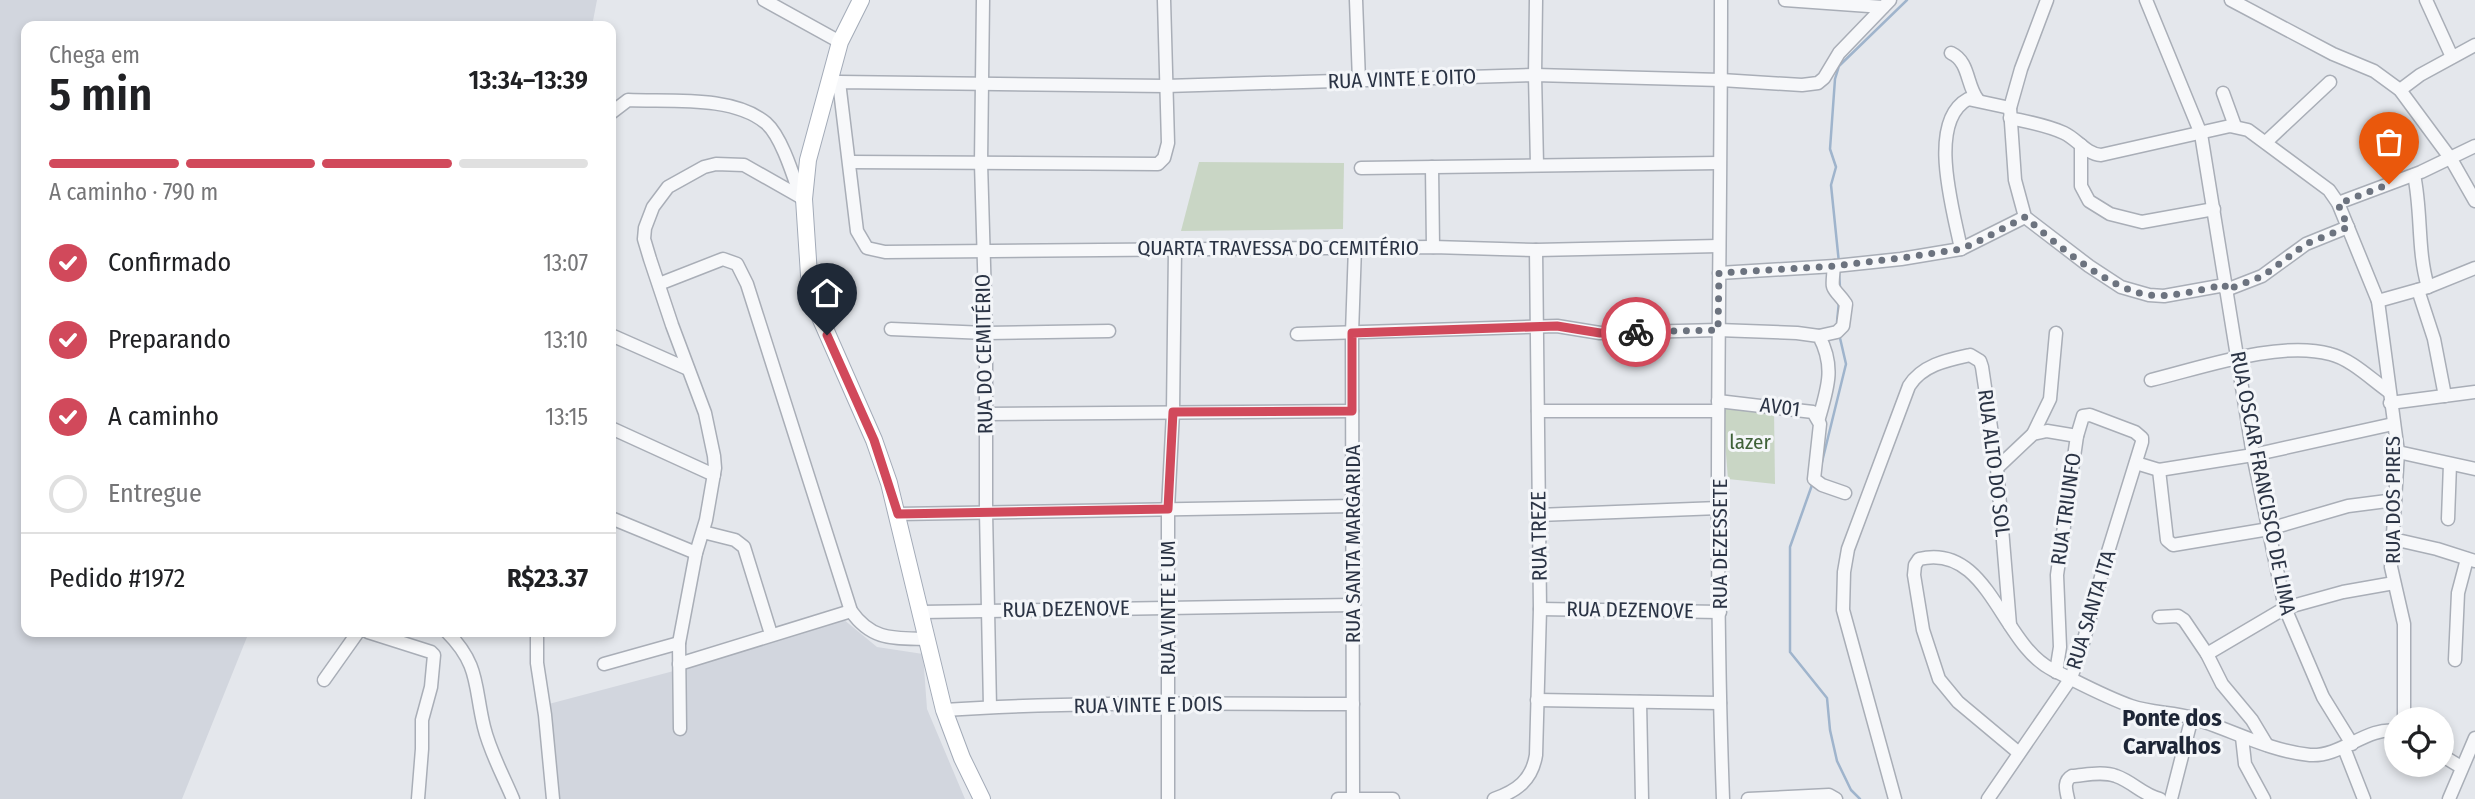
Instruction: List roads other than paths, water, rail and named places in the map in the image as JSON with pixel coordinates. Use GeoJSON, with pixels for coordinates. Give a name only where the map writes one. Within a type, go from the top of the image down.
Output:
{"type":"FeatureCollection","features":[{"type":"Feature","properties":{"kind":"main road"},"geometry":{"type":"LineString","coordinates":[[861,0],[840,42],[832,87],[808,160],[803,198],[809,275],[815,306],[874,440],[898,514],[944,710],[962,758],[982,799]]}},
{"type":"Feature","properties":{"kind":"street"},"geometry":{"type":"LineString","coordinates":[[764,0],[840,42]]}},
{"type":"Feature","properties":{"kind":"street","name":"RUA DO CEMITÉRIO"},"geometry":{"type":"LineString","coordinates":[[983,0],[981,163],[986,332],[990,707]]}},
{"type":"Feature","properties":{"kind":"street"},"geometry":{"type":"LineString","coordinates":[[832,87],[850,162],[1158,164],[1164,158],[1168,143],[1164,0]]}},
{"type":"Feature","properties":{"kind":"street"},"geometry":{"type":"LineString","coordinates":[[1356,0],[1359,81]]}},
{"type":"Feature","properties":{"kind":"street"},"geometry":{"type":"LineString","coordinates":[[1536,0],[1537,165]]}},
{"type":"Feature","properties":{"kind":"street","name":"RUA DEZESSETE"},"geometry":{"type":"LineString","coordinates":[[1721,0],[1718,406],[1723,799]]}},
{"type":"Feature","properties":{"kind":"street"},"geometry":{"type":"LineString","coordinates":[[1785,0],[1886,3]]}},
{"type":"Feature","properties":{"kind":"street"},"geometry":{"type":"LineString","coordinates":[[2047,0],[2021,69],[2010,113],[2015,180],[2025,217],[2043,233],[2121,287],[2164,296],[2225,288],[2263,276],[2306,244],[2348,227]]}},
{"type":"Feature","properties":{"kind":"street","name":"RUA OSCAR FRANCISCO DE LIMA"},"geometry":{"type":"LineString","coordinates":[[2146,0],[2202,134],[2253,455],[2285,608],[2323,697],[2348,746],[2364,799]]}},
{"type":"Feature","properties":{"kind":"street"},"geometry":{"type":"LineString","coordinates":[[2231,0],[2309,42],[2374,71],[2400,90],[2451,159],[2475,201]]}},
{"type":"Feature","properties":{"kind":"street"},"geometry":{"type":"LineString","coordinates":[[2426,0],[2452,57]]}},
{"type":"Feature","properties":{"kind":"street","name":"RUA VINTE E OITO"},"geometry":{"type":"LineString","coordinates":[[832,87],[982,82],[1166,86],[1535,75],[1802,85],[1821,80],[1839,53],[1886,3]]}},
{"type":"Feature","properties":{"kind":"street"},"geometry":{"type":"LineString","coordinates":[[2400,90],[2420,75],[2475,45]]}},
{"type":"Feature","properties":{"kind":"street"},"geometry":{"type":"LineString","coordinates":[[1951,53],[1961,60],[1978,100]]}},
{"type":"Feature","properties":{"kind":"street"},"geometry":{"type":"LineString","coordinates":[[2266,142],[2330,82]]}},
{"type":"Feature","properties":{"kind":"street"},"geometry":{"type":"LineString","coordinates":[[1961,249],[1945,162],[1952,117],[1968,99],[1978,100],[2059,131],[2090,152],[2101,155],[2235,127],[2223,93]]}},
{"type":"Feature","properties":{"kind":"street"},"geometry":{"type":"LineString","coordinates":[[616,109],[628,100],[715,103],[743,110],[767,124],[784,152],[803,198]]}},
{"type":"Feature","properties":{"kind":"street","name":"RUA DOS PIRES"},"geometry":{"type":"LineString","coordinates":[[2235,127],[2248,130],[2318,180],[2338,204],[2378,302],[2398,452],[2391,567],[2404,624],[2404,707]]}},
{"type":"Feature","properties":{"kind":"street"},"geometry":{"type":"LineString","coordinates":[[2081,145],[2081,186],[2089,201],[2110,215],[2142,222],[2214,209]]}},
{"type":"Feature","properties":{"kind":"street"},"geometry":{"type":"LineString","coordinates":[[2338,204],[2414,175],[2475,146]]}},
{"type":"Feature","properties":{"kind":"street","name":"QUARTA TRAVESSA DO CEMITÉRIO"},"geometry":{"type":"LineString","coordinates":[[850,162],[855,221],[860,238],[871,250],[1355,247],[1536,250],[1719,246]]}},
{"type":"Feature","properties":{"kind":"street"},"geometry":{"type":"LineString","coordinates":[[680,729],[679,643],[696,553],[703,532],[715,456],[702,403],[644,239],[645,228],[653,207],[668,187],[704,167],[716,164],[734,163],[755,170],[803,198]]}},
{"type":"Feature","properties":{"kind":"street"},"geometry":{"type":"LineString","coordinates":[[1361,168],[1719,163]]}},
{"type":"Feature","properties":{"kind":"street"},"geometry":{"type":"LineString","coordinates":[[1432,167],[1433,247]]}},
{"type":"Feature","properties":{"kind":"street"},"geometry":{"type":"LineString","coordinates":[[2414,175],[2419,200],[2423,288],[2445,396]]}},
{"type":"Feature","properties":{"kind":"street"},"geometry":{"type":"LineString","coordinates":[[1719,273],[1838,265],[1961,249],[2025,217]]}},
{"type":"Feature","properties":{"kind":"street","name":"RUA SANTA MARGARIDA"},"geometry":{"type":"LineString","coordinates":[[1353,799],[1352,333],[1355,247]]}},
{"type":"Feature","properties":{"kind":"street","name":"RUA VINTE E UM"},"geometry":{"type":"LineString","coordinates":[[1168,799],[1168,509],[1173,412],[1175,249]]}},
{"type":"Feature","properties":{"kind":"street","name":"RUA TREZE"},"geometry":{"type":"LineString","coordinates":[[1494,799],[1523,784],[1534,767],[1540,609],[1536,250]]}},
{"type":"Feature","properties":{"kind":"street"},"geometry":{"type":"LineString","coordinates":[[659,284],[723,259],[737,264],[747,284],[851,611],[861,625],[876,634],[927,639]]}},
{"type":"Feature","properties":{"kind":"street"},"geometry":{"type":"LineString","coordinates":[[1297,334],[1557,326],[1600,333],[1718,330],[1819,336],[1837,332],[1843,326],[1846,304],[1832,288],[1838,265]]}},
{"type":"Feature","properties":{"kind":"street"},"geometry":{"type":"LineString","coordinates":[[2378,302],[2475,268]]}},
{"type":"Feature","properties":{"kind":"street"},"geometry":{"type":"LineString","coordinates":[[891,329],[986,332],[1110,331]]}},
{"type":"Feature","properties":{"kind":"street"},"geometry":{"type":"LineString","coordinates":[[1997,468],[2033,434],[2050,399],[2056,333]]}},
{"type":"Feature","properties":{"kind":"street"},"geometry":{"type":"LineString","coordinates":[[1819,336],[1829,358],[1830,369],[1819,418]]}},
{"type":"Feature","properties":{"kind":"street"},"geometry":{"type":"LineString","coordinates":[[616,337],[688,369]]}},
{"type":"Feature","properties":{"kind":"street"},"geometry":{"type":"LineString","coordinates":[[2151,380],[2238,359],[2291,351],[2328,353],[2339,357],[2389,397],[2445,396],[2475,392]]}},
{"type":"Feature","properties":{"kind":"street","name":"RUA ALTO DO SOL"},"geometry":{"type":"LineString","coordinates":[[1895,799],[1843,610],[1844,572],[1848,549],[1901,404],[1915,377],[1924,369],[1970,355],[1980,360],[1997,468],[2010,626]]}},
{"type":"Feature","properties":{"kind":"street","name":"AV01"},"geometry":{"type":"LineString","coordinates":[[1538,411],[1718,406],[1814,412],[1821,425],[1816,481],[1846,493]]}},
{"type":"Feature","properties":{"kind":"street"},"geometry":{"type":"LineString","coordinates":[[986,414],[1352,411]]}},
{"type":"Feature","properties":{"kind":"street","name":"RUA TRIUNFO"},"geometry":{"type":"LineString","coordinates":[[2056,672],[2060,647],[2057,575],[2081,420],[2086,415],[2135,432],[2142,438],[2142,442]]}},
{"type":"Feature","properties":{"kind":"street"},"geometry":{"type":"LineString","coordinates":[[2136,463],[2159,470],[2253,455],[2393,424]]}},
{"type":"Feature","properties":{"kind":"street"},"geometry":{"type":"LineString","coordinates":[[616,430],[713,475]]}},
{"type":"Feature","properties":{"kind":"street"},"geometry":{"type":"LineString","coordinates":[[2033,434],[2047,431],[2077,436]]}},
{"type":"Feature","properties":{"kind":"street","name":"RUA SANTA ITA"},"geometry":{"type":"LineString","coordinates":[[1988,799],[2071,678],[2142,442]]}},
{"type":"Feature","properties":{"kind":"street"},"geometry":{"type":"LineString","coordinates":[[2398,452],[2475,469]]}},
{"type":"Feature","properties":{"kind":"street"},"geometry":{"type":"LineString","coordinates":[[2448,519],[2450,464]]}},
{"type":"Feature","properties":{"kind":"street"},"geometry":{"type":"LineString","coordinates":[[2159,470],[2169,543],[2180,545],[2269,529],[2348,506],[2395,500]]}},
{"type":"Feature","properties":{"kind":"street"},"geometry":{"type":"LineString","coordinates":[[898,514],[1354,506]]}},
{"type":"Feature","properties":{"kind":"street"},"geometry":{"type":"LineString","coordinates":[[1538,515],[1719,508]]}},
{"type":"Feature","properties":{"kind":"street"},"geometry":{"type":"LineString","coordinates":[[616,520],[696,553]]}},
{"type":"Feature","properties":{"kind":"street"},"geometry":{"type":"LineString","coordinates":[[703,532],[735,540],[744,547],[771,635]]}},
{"type":"Feature","properties":{"kind":"street"},"geometry":{"type":"LineString","coordinates":[[2393,539],[2471,560],[2458,593],[2455,660]]}},
{"type":"Feature","properties":{"kind":"street"},"geometry":{"type":"LineString","coordinates":[[2019,753],[1958,702],[1939,679],[1923,630],[1914,575],[1919,559],[1926,557],[1953,560],[1961,564],[1976,576],[2025,650],[2044,666],[2130,706],[2192,718],[2267,745],[2308,755],[2320,755],[2384,732]]}},
{"type":"Feature","properties":{"kind":"street"},"geometry":{"type":"LineString","coordinates":[[2207,654],[2285,608],[2343,592],[2394,583]]}},
{"type":"Feature","properties":{"kind":"street","name":"RUA DEZENOVE"},"geometry":{"type":"LineString","coordinates":[[921,612],[1353,605]]}},
{"type":"Feature","properties":{"kind":"street","name":"RUA DEZENOVE"},"geometry":{"type":"LineString","coordinates":[[1540,609],[1720,612]]}},
{"type":"Feature","properties":{"kind":"street"},"geometry":{"type":"LineString","coordinates":[[679,664],[851,611]]}},
{"type":"Feature","properties":{"kind":"street"},"geometry":{"type":"LineString","coordinates":[[2159,617],[2178,616],[2184,620],[2207,654],[2222,684],[2252,720],[2267,745]]}},
{"type":"Feature","properties":{"kind":"street"},"geometry":{"type":"LineString","coordinates":[[324,680],[354,637]]}},
{"type":"Feature","properties":{"kind":"street"},"geometry":{"type":"LineString","coordinates":[[384,637],[433,655],[431,687],[422,720],[418,799]]}},
{"type":"Feature","properties":{"kind":"street"},"geometry":{"type":"LineString","coordinates":[[452,637],[462,647],[470,662],[484,728],[513,799]]}},
{"type":"Feature","properties":{"kind":"street"},"geometry":{"type":"LineString","coordinates":[[537,637],[537,663],[553,799]]}},
{"type":"Feature","properties":{"kind":"street"},"geometry":{"type":"LineString","coordinates":[[604,664],[679,643]]}},
{"type":"Feature","properties":{"kind":"street"},"geometry":{"type":"LineString","coordinates":[[1537,699],[1720,703]]}},
{"type":"Feature","properties":{"kind":"street"},"geometry":{"type":"LineString","coordinates":[[1640,702],[1642,799]]}},
{"type":"Feature","properties":{"kind":"street","name":"RUA VINTE E DOIS"},"geometry":{"type":"LineString","coordinates":[[944,710],[1168,704],[1353,704]]}},
{"type":"Feature","properties":{"kind":"street"},"geometry":{"type":"LineString","coordinates":[[2171,799],[2192,718]]}},
{"type":"Feature","properties":{"kind":"street"},"geometry":{"type":"LineString","coordinates":[[2242,737],[2245,764],[2264,799]]}},
{"type":"Feature","properties":{"kind":"street"},"geometry":{"type":"LineString","coordinates":[[2449,799],[2475,738]]}},
{"type":"Feature","properties":{"kind":"street"},"geometry":{"type":"LineString","coordinates":[[2454,763],[2461,767]]}},
{"type":"Feature","properties":{"kind":"street"},"geometry":{"type":"LineString","coordinates":[[2068,799],[2068,778],[2105,774],[2115,776],[2160,799]]}},
{"type":"Feature","properties":{"kind":"street"},"geometry":{"type":"LineString","coordinates":[[1748,799],[1832,797]]}},
{"type":"Feature","properties":{"kind":"street"},"geometry":{"type":"LineString","coordinates":[[1338,799],[1393,799]]}},
{"type":"Feature","properties":{"kind":"waterway"},"geometry":{"type":"LineString","coordinates":[[1839,263],[1831,185],[1836,167],[1830,149],[1835,79],[1839,66],[1907,0]]}},
{"type":"Feature","properties":{"kind":"waterway"},"geometry":{"type":"LineString","coordinates":[[1839,273],[1840,287]]}},
{"type":"Feature","properties":{"kind":"waterway"},"geometry":{"type":"LineString","coordinates":[[1837,322],[1839,301]]}},
{"type":"Feature","properties":{"kind":"waterway"},"geometry":{"type":"LineString","coordinates":[[1821,466],[1846,364],[1840,338]]}},
{"type":"Feature","properties":{"kind":"waterway"},"geometry":{"type":"LineString","coordinates":[[1812,485],[1790,547],[1790,652],[1827,698],[1837,761],[1851,790],[1860,799]]}},
{"type":"Feature","properties":{"kind":"district","name":"Ponte dos Carvalhos"},"geometry":{"type":"Point","coordinates":[2172,732]}},
{"type":"Feature","properties":{"kind":"park label","name":"lazer"},"geometry":{"type":"Point","coordinates":[1750,442]}}]}
